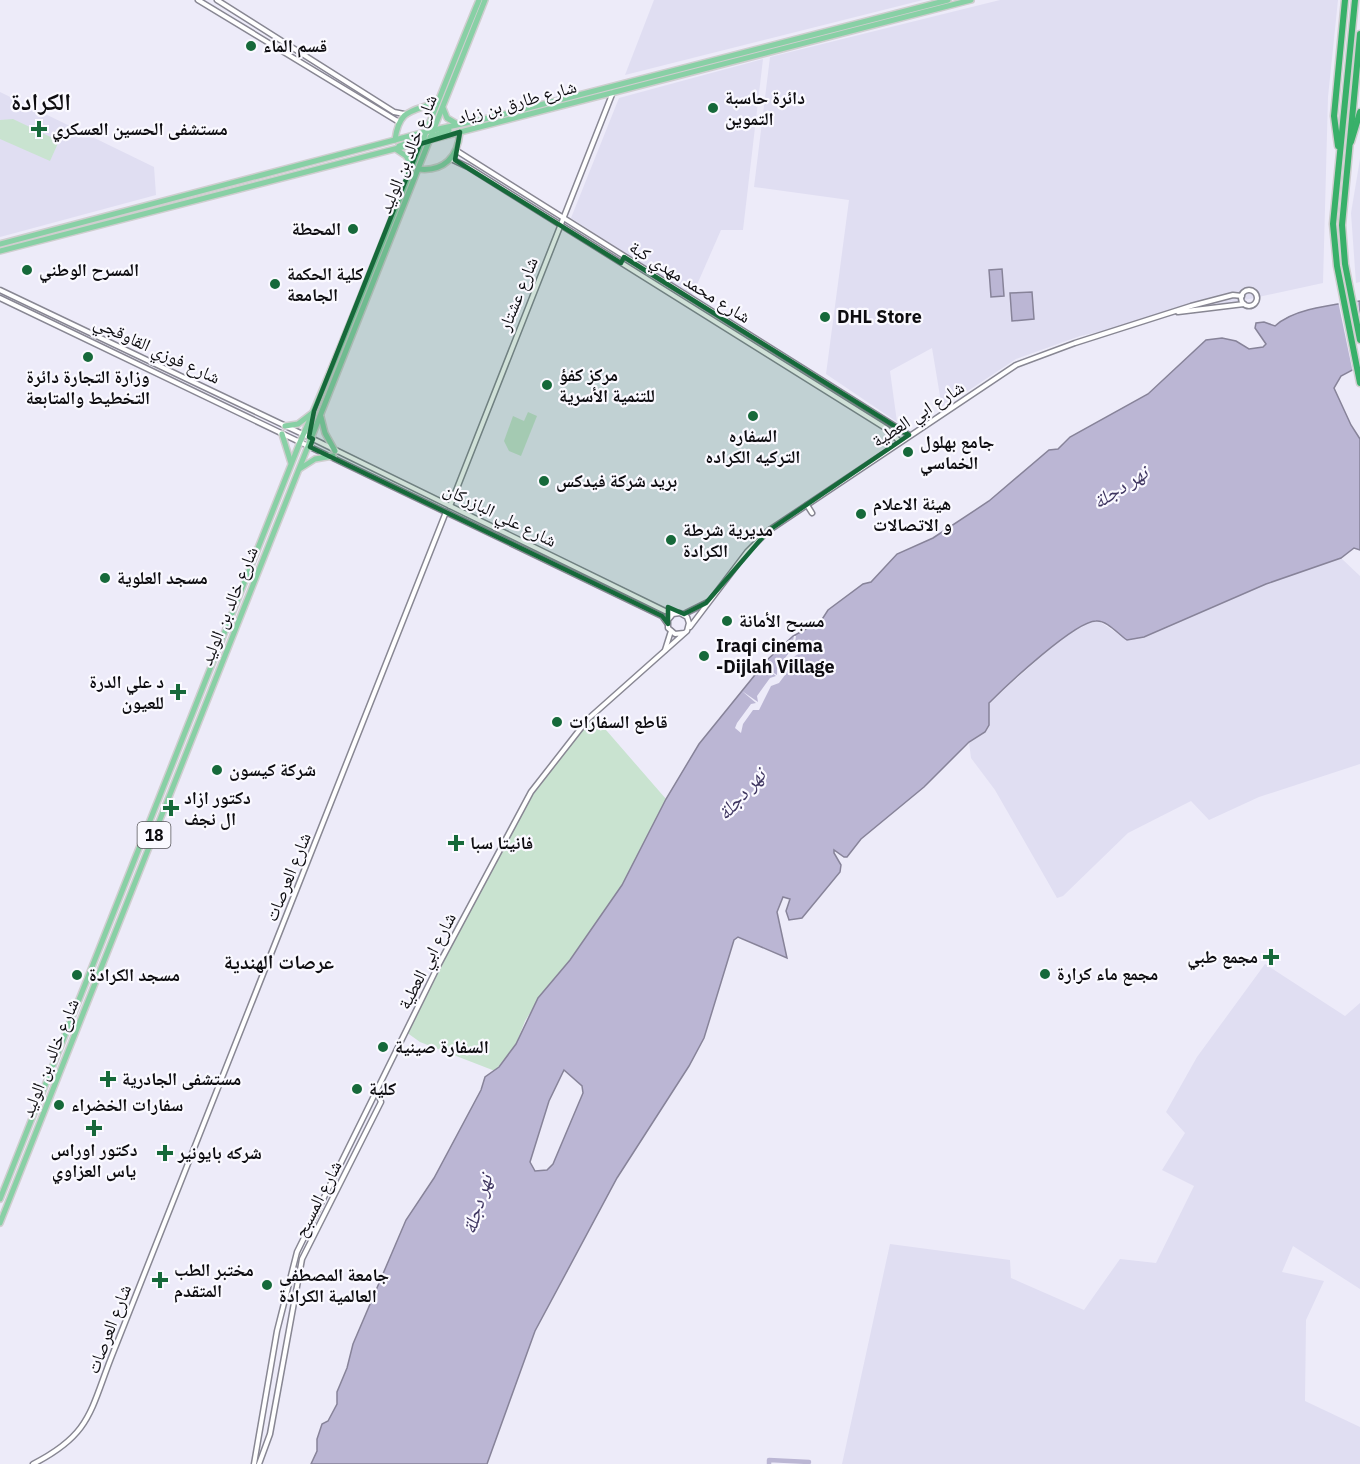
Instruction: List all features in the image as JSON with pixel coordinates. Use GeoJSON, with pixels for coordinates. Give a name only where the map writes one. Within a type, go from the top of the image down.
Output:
{"type":"FeatureCollection","features":[{"type":"Feature","properties":{"kind":"highway"},"geometry":{"type":"LineString","coordinates":[[1339,153],[1334,116],[1345,0]]}},
{"type":"Feature","properties":{"kind":"highway"},"geometry":{"type":"LineString","coordinates":[[1355,0],[1339,153],[1334,245],[1360,383]]}},
{"type":"Feature","properties":{"kind":"highway"},"geometry":{"type":"LineString","coordinates":[[1360,34],[1347,154],[1342,235],[1360,340]]}},
{"type":"Feature","properties":{"kind":"highway"},"geometry":{"type":"LineString","coordinates":[[1347,154],[1360,112]]}},
{"type":"Feature","properties":{"kind":"main road","name":"شارع خالد بن الوليد"},"geometry":{"type":"LineString","coordinates":[[0,1199],[300,442],[308,437],[415,167],[437,102],[479,0]]}},
{"type":"Feature","properties":{"kind":"main road","name":"شارع خالد بن الوليد"},"geometry":{"type":"LineString","coordinates":[[426,137],[444,105],[485,0]]}},
{"type":"Feature","properties":{"kind":"main road","name":"شارع طارق بن زياد"},"geometry":{"type":"LineString","coordinates":[[0,251],[397,150],[459,124],[948,0]]}},
{"type":"Feature","properties":{"kind":"main road","name":"شارع طارق بن زياد"},"geometry":{"type":"LineString","coordinates":[[0,244],[395,140],[460,132],[971,0]]}},
{"type":"Feature","properties":{"kind":"main road"},"geometry":{"type":"LineString","coordinates":[[395,140],[399,122],[404,114],[437,102]]}},
{"type":"Feature","properties":{"kind":"main road"},"geometry":{"type":"LineString","coordinates":[[444,105],[447,118],[459,124]]}},
{"type":"Feature","properties":{"kind":"main road"},"geometry":{"type":"LineString","coordinates":[[397,150],[406,156],[415,167],[435,169],[452,159],[457,151],[460,132]]}},
{"type":"Feature","properties":{"kind":"main road"},"geometry":{"type":"LineString","coordinates":[[390,151],[426,137]]}},
{"type":"Feature","properties":{"kind":"main road"},"geometry":{"type":"LineString","coordinates":[[285,426],[304,421],[317,412],[334,453],[315,459],[300,469]]}},
{"type":"Feature","properties":{"kind":"main road"},"geometry":{"type":"LineString","coordinates":[[282,434],[291,465]]}},
{"type":"Feature","properties":{"kind":"main road"},"geometry":{"type":"LineString","coordinates":[[308,437],[308,446]]}},
{"type":"Feature","properties":{"kind":"main road"},"geometry":{"type":"LineString","coordinates":[[308,437],[308,446]]}},
{"type":"Feature","properties":{"kind":"main road","name":"شارع خالد بن الوليد"},"geometry":{"type":"LineString","coordinates":[[0,1223],[308,446]]}},
{"type":"Feature","properties":{"kind":"street"},"geometry":{"type":"LineString","coordinates":[[198,0],[399,122]]}},
{"type":"Feature","properties":{"kind":"street"},"geometry":{"type":"LineString","coordinates":[[216,0],[394,112],[404,114]]}},
{"type":"Feature","properties":{"kind":"street","name":"شارع عشتار"},"geometry":{"type":"LineString","coordinates":[[450,506],[613,92]]}},
{"type":"Feature","properties":{"kind":"street","name":"شارع محمد مهدي كبة"},"geometry":{"type":"LineString","coordinates":[[457,151],[909,435]]}},
{"type":"Feature","properties":{"kind":"street","name":"شارع محمد مهدي كبة"},"geometry":{"type":"LineString","coordinates":[[452,159],[890,431],[900,442]]}},
{"type":"Feature","properties":{"kind":"street"},"geometry":{"type":"LineString","coordinates":[[508,193],[512,187]]}},
{"type":"Feature","properties":{"kind":"street"},"geometry":{"type":"LineString","coordinates":[[621,263],[624,257]]}},
{"type":"Feature","properties":{"kind":"street","name":"شارع فوزي القاوقجي"},"geometry":{"type":"LineString","coordinates":[[0,290],[308,437]]}},
{"type":"Feature","properties":{"kind":"street"},"geometry":{"type":"LineString","coordinates":[[1249,291],[1256,296],[1252,305],[1244,304],[1242,296],[1249,291]]}},
{"type":"Feature","properties":{"kind":"street","name":"شارع ابي العطية"},"geometry":{"type":"LineString","coordinates":[[254,1464],[277,1331],[295,1258],[439,964],[531,792],[588,719],[686,631],[747,552],[768,531],[1016,365],[1075,343],[1226,296],[1242,296]]}},
{"type":"Feature","properties":{"kind":"street","name":"شارع فوزي القاوقجي"},"geometry":{"type":"LineString","coordinates":[[0,298],[300,442]]}},
{"type":"Feature","properties":{"kind":"street","name":"شارع ابي العطية"},"geometry":{"type":"LineString","coordinates":[[1174,312],[1244,304]]}},
{"type":"Feature","properties":{"kind":"street"},"geometry":{"type":"LineString","coordinates":[[748,343],[754,338]]}},
{"type":"Feature","properties":{"kind":"street","name":"شارع علي البازركان"},"geometry":{"type":"LineString","coordinates":[[308,437],[447,512],[662,616],[668,624]]}},
{"type":"Feature","properties":{"kind":"street"},"geometry":{"type":"LineString","coordinates":[[300,442],[308,446]]}},
{"type":"Feature","properties":{"kind":"street","name":"شارع علي البازركان"},"geometry":{"type":"LineString","coordinates":[[308,446],[334,453],[450,506],[675,614]]}},
{"type":"Feature","properties":{"kind":"street"},"geometry":{"type":"LineString","coordinates":[[807,505],[812,513]]}},
{"type":"Feature","properties":{"kind":"street","name":"شارع العرصات"},"geometry":{"type":"LineString","coordinates":[[33,1464],[67,1442],[80,1430],[93,1412],[108,1366],[447,512]]}},
{"type":"Feature","properties":{"kind":"street","name":"شارع ابي العطية"},"geometry":{"type":"LineString","coordinates":[[684,614],[713,597]]}},
{"type":"Feature","properties":{"kind":"street"},"geometry":{"type":"LineString","coordinates":[[675,614],[684,614],[689,621],[686,631],[677,634],[671,631],[668,624],[669,618],[675,614]]}},
{"type":"Feature","properties":{"kind":"street","name":"شارع ابي العطية"},"geometry":{"type":"LineString","coordinates":[[663,653],[671,631]]}},
{"type":"Feature","properties":{"kind":"street","name":"شارع المسبح"},"geometry":{"type":"LineString","coordinates":[[259,1464],[270,1434],[302,1259],[381,1102],[377,1091]]}},
{"type":"Feature","properties":{"kind":"street"},"geometry":{"type":"LineString","coordinates":[[295,1258],[302,1259]]}},
{"type":"Feature","properties":{"kind":"highlighted area"},"geometry":{"type":"Polygon","coordinates":[[[460,132],[455,160],[621,263],[624,257],[909,435],[768,531],[706,603],[684,614],[668,607],[668,624],[662,616],[310,447],[313,439],[309,437],[314,411],[420,144],[460,132]]]}},
{"type":"Feature","properties":{"kind":"shaded area"},"geometry":{"type":"Polygon","coordinates":[[[654,0],[923,0],[625,75],[654,0]]]}},
{"type":"Feature","properties":{"kind":"shaded area"},"geometry":{"type":"Polygon","coordinates":[[[1000,0],[1338,0],[1328,97],[1323,283],[1080,336],[1016,359],[942,408],[932,348],[890,371],[897,422],[826,374],[849,200],[754,187],[770,57],[1000,0]]]}},
{"type":"Feature","properties":{"kind":"shaded area"},"geometry":{"type":"Polygon","coordinates":[[[763,59],[743,230],[721,230],[692,296],[571,218],[619,98],[763,59]]]}},
{"type":"Feature","properties":{"kind":"shaded area","name":"مستشفى الحسين العسكري"},"geometry":{"type":"Polygon","coordinates":[[[0,92],[154,167],[156,195],[0,237],[0,92]]]}},
{"type":"Feature","properties":{"kind":"shaded area"},"geometry":{"type":"Polygon","coordinates":[[[1360,159],[1360,282],[1356,283],[1351,213],[1360,159]]]}},
{"type":"Feature","properties":{"kind":"shaded area"},"geometry":{"type":"Polygon","coordinates":[[[1341,558],[1360,576],[1360,764],[1259,797],[1209,820],[1191,801],[1128,833],[1063,896],[1057,898],[995,790],[971,758],[969,742],[988,728],[989,703],[1060,640],[1087,622],[1099,621],[1121,636],[1165,628],[1266,584],[1341,558]]]}},
{"type":"Feature","properties":{"kind":"shaded area"},"geometry":{"type":"Polygon","coordinates":[[[1265,964],[1345,1016],[1360,1003],[1360,1289],[1293,1246],[1282,1272],[1324,1281],[1306,1320],[1305,1401],[1360,1427],[1360,1464],[842,1464],[890,1244],[1010,1260],[1011,1278],[1084,1310],[1120,1259],[1156,1263],[1194,1186],[1162,1170],[1185,1133],[1166,1112],[1197,1057],[1265,964]]]}},
{"type":"Feature","properties":{"kind":"green space"},"geometry":{"type":"Polygon","coordinates":[[[13,119],[59,141],[50,161],[0,139],[0,120],[13,119]]]}},
{"type":"Feature","properties":{"kind":"green space"},"geometry":{"type":"Polygon","coordinates":[[[528,412],[537,416],[521,456],[509,451],[504,441],[513,416],[524,421],[528,412]]]}},
{"type":"Feature","properties":{"kind":"green space"},"geometry":{"type":"Polygon","coordinates":[[[593,715],[666,799],[622,885],[570,960],[545,989],[525,1021],[516,1044],[495,1071],[420,1042],[406,1032],[439,964],[513,827],[552,764],[593,715]]]}},
{"type":"Feature","properties":{"kind":"water"},"geometry":{"type":"Polygon","coordinates":[[[1002,269],[1004,296],[991,297],[989,270],[1002,269]]]}},
{"type":"Feature","properties":{"kind":"water"},"geometry":{"type":"Polygon","coordinates":[[[1032,292],[1034,319],[1012,321],[1010,293],[1032,292]]]}},
{"type":"Feature","properties":{"kind":"water","name":"نهر دجلة"},"geometry":{"type":"Polygon","coordinates":[[[1360,301],[1360,366],[1341,376],[1334,388],[1360,439],[1360,550],[1354,548],[1341,558],[1266,584],[1144,637],[1127,640],[1104,623],[1096,621],[1073,631],[1057,642],[989,703],[989,725],[985,732],[969,742],[924,787],[861,839],[847,857],[834,850],[841,865],[840,872],[802,918],[789,920],[786,911],[790,899],[783,897],[777,912],[787,958],[738,937],[734,940],[704,1038],[689,1066],[617,1178],[535,1331],[487,1464],[311,1464],[317,1451],[317,1439],[322,1424],[328,1421],[337,1404],[337,1392],[347,1368],[353,1344],[406,1220],[434,1178],[481,1090],[485,1077],[499,1067],[516,1044],[538,998],[570,960],[622,885],[666,799],[699,744],[767,660],[793,636],[821,621],[828,610],[863,584],[871,582],[897,554],[933,538],[989,501],[1049,450],[1058,449],[1070,437],[1148,394],[1206,340],[1222,338],[1236,341],[1249,349],[1263,347],[1266,344],[1255,328],[1256,323],[1264,322],[1275,326],[1303,311],[1360,301]],[[564,1070],[549,1101],[530,1162],[535,1171],[547,1170],[553,1164],[583,1093],[582,1086],[564,1070]]]}},
{"type":"Feature","properties":{"kind":"pier"},"geometry":{"type":"Polygon","coordinates":[[[1357,299],[1360,315],[1360,369],[1353,373],[1338,301],[1357,299]]]}},
{"type":"Feature","properties":{"kind":"pier"},"geometry":{"type":"Polygon","coordinates":[[[794,636],[796,636],[794,650],[800,653],[784,670],[785,675],[779,683],[771,686],[759,710],[753,710],[743,724],[741,733],[735,728],[737,723],[751,704],[756,703],[742,691],[758,702],[757,696],[770,678],[776,676],[763,666],[777,675],[777,669],[791,650],[794,636]]]}},
{"type":"Feature","properties":{"kind":"waterway"},"geometry":{"type":"LineString","coordinates":[[769,1464],[769,1460],[809,1462]]}},
{"type":"Feature","properties":{"kind":"place","name":"قسم الماء"},"geometry":{"type":"Point","coordinates":[251,46]}},
{"type":"Feature","properties":{"kind":"place","name":"دائرة حاسبة التموين"},"geometry":{"type":"Point","coordinates":[713,108]}},
{"type":"Feature","properties":{"kind":"place","name":"مستشفى الحسين العسكري"},"geometry":{"type":"Point","coordinates":[39,129]}},
{"type":"Feature","properties":{"kind":"place","name":"المحطة"},"geometry":{"type":"Point","coordinates":[353,229]}},
{"type":"Feature","properties":{"kind":"place","name":"المسرح الوطني"},"geometry":{"type":"Point","coordinates":[27,270]}},
{"type":"Feature","properties":{"kind":"place","name":"كلية الحكمة الجامعة"},"geometry":{"type":"Point","coordinates":[275,284]}},
{"type":"Feature","properties":{"kind":"place","name":"DHL Store"},"geometry":{"type":"Point","coordinates":[825,317]}},
{"type":"Feature","properties":{"kind":"place","name":"وزارة التجارة دائرة التخطيط والمتابعة"},"geometry":{"type":"Point","coordinates":[88,357]}},
{"type":"Feature","properties":{"kind":"place","name":"مركز كفؤ للتنمية الأسرية"},"geometry":{"type":"Point","coordinates":[547,385]}},
{"type":"Feature","properties":{"kind":"place","name":"السفاره التركيه الكراده"},"geometry":{"type":"Point","coordinates":[753,416]}},
{"type":"Feature","properties":{"kind":"place","name":"جامع بهلول الخماسي"},"geometry":{"type":"Point","coordinates":[908,452]}},
{"type":"Feature","properties":{"kind":"place","name":"بريد شركة فيدكس"},"geometry":{"type":"Point","coordinates":[544,481]}},
{"type":"Feature","properties":{"kind":"place","name":"هيئة الاعلام و الاتصالات"},"geometry":{"type":"Point","coordinates":[861,514]}},
{"type":"Feature","properties":{"kind":"place","name":"مديرية شرطة الكرادة"},"geometry":{"type":"Point","coordinates":[671,540]}},
{"type":"Feature","properties":{"kind":"place","name":"مسجد العلوية"},"geometry":{"type":"Point","coordinates":[105,578]}},
{"type":"Feature","properties":{"kind":"place","name":"مسبح الأمانة"},"geometry":{"type":"Point","coordinates":[727,621]}},
{"type":"Feature","properties":{"kind":"place","name":"Iraqi cinema -Dijlah Village"},"geometry":{"type":"Point","coordinates":[704,656]}},
{"type":"Feature","properties":{"kind":"place","name":"د علي الدرة للعيون"},"geometry":{"type":"Point","coordinates":[178,692]}},
{"type":"Feature","properties":{"kind":"place","name":"قاطع السفارات"},"geometry":{"type":"Point","coordinates":[557,722]}},
{"type":"Feature","properties":{"kind":"place","name":"شركة كيسون"},"geometry":{"type":"Point","coordinates":[217,770]}},
{"type":"Feature","properties":{"kind":"place","name":"دكتور ازاد ال نجف"},"geometry":{"type":"Point","coordinates":[171,808]}},
{"type":"Feature","properties":{"kind":"place","name":"فانيتا سبا"},"geometry":{"type":"Point","coordinates":[456,843]}},
{"type":"Feature","properties":{"kind":"place","name":"مجمع طبي"},"geometry":{"type":"Point","coordinates":[1271,957]}},
{"type":"Feature","properties":{"kind":"place","name":"مجمع ماء كرارة"},"geometry":{"type":"Point","coordinates":[1045,974]}},
{"type":"Feature","properties":{"kind":"place","name":"مسجد الكرادة"},"geometry":{"type":"Point","coordinates":[77,975]}},
{"type":"Feature","properties":{"kind":"place","name":"السفارة صينية"},"geometry":{"type":"Point","coordinates":[383,1047]}},
{"type":"Feature","properties":{"kind":"place","name":"مستشفى الجادرية"},"geometry":{"type":"Point","coordinates":[108,1079]}},
{"type":"Feature","properties":{"kind":"place","name":"كلية"},"geometry":{"type":"Point","coordinates":[357,1089]}},
{"type":"Feature","properties":{"kind":"place","name":"سفارات الخضراء"},"geometry":{"type":"Point","coordinates":[59,1105]}},
{"type":"Feature","properties":{"kind":"place","name":"دكتور اوراس ياس العزاوي"},"geometry":{"type":"Point","coordinates":[94,1128]}},
{"type":"Feature","properties":{"kind":"place","name":"شركه بايونير"},"geometry":{"type":"Point","coordinates":[165,1153]}},
{"type":"Feature","properties":{"kind":"place","name":"مختبر الطب المتقدم"},"geometry":{"type":"Point","coordinates":[160,1280]}},
{"type":"Feature","properties":{"kind":"place","name":"جامعة المصطفى العالمية الكرادة"},"geometry":{"type":"Point","coordinates":[267,1285]}},
{"type":"Feature","properties":{"kind":"district","name":"الكرادة"},"geometry":{"type":"Point","coordinates":[41,102]}},
{"type":"Feature","properties":{"kind":"district","name":"عرصات الهندية"},"geometry":{"type":"Point","coordinates":[279,962]}}]}
